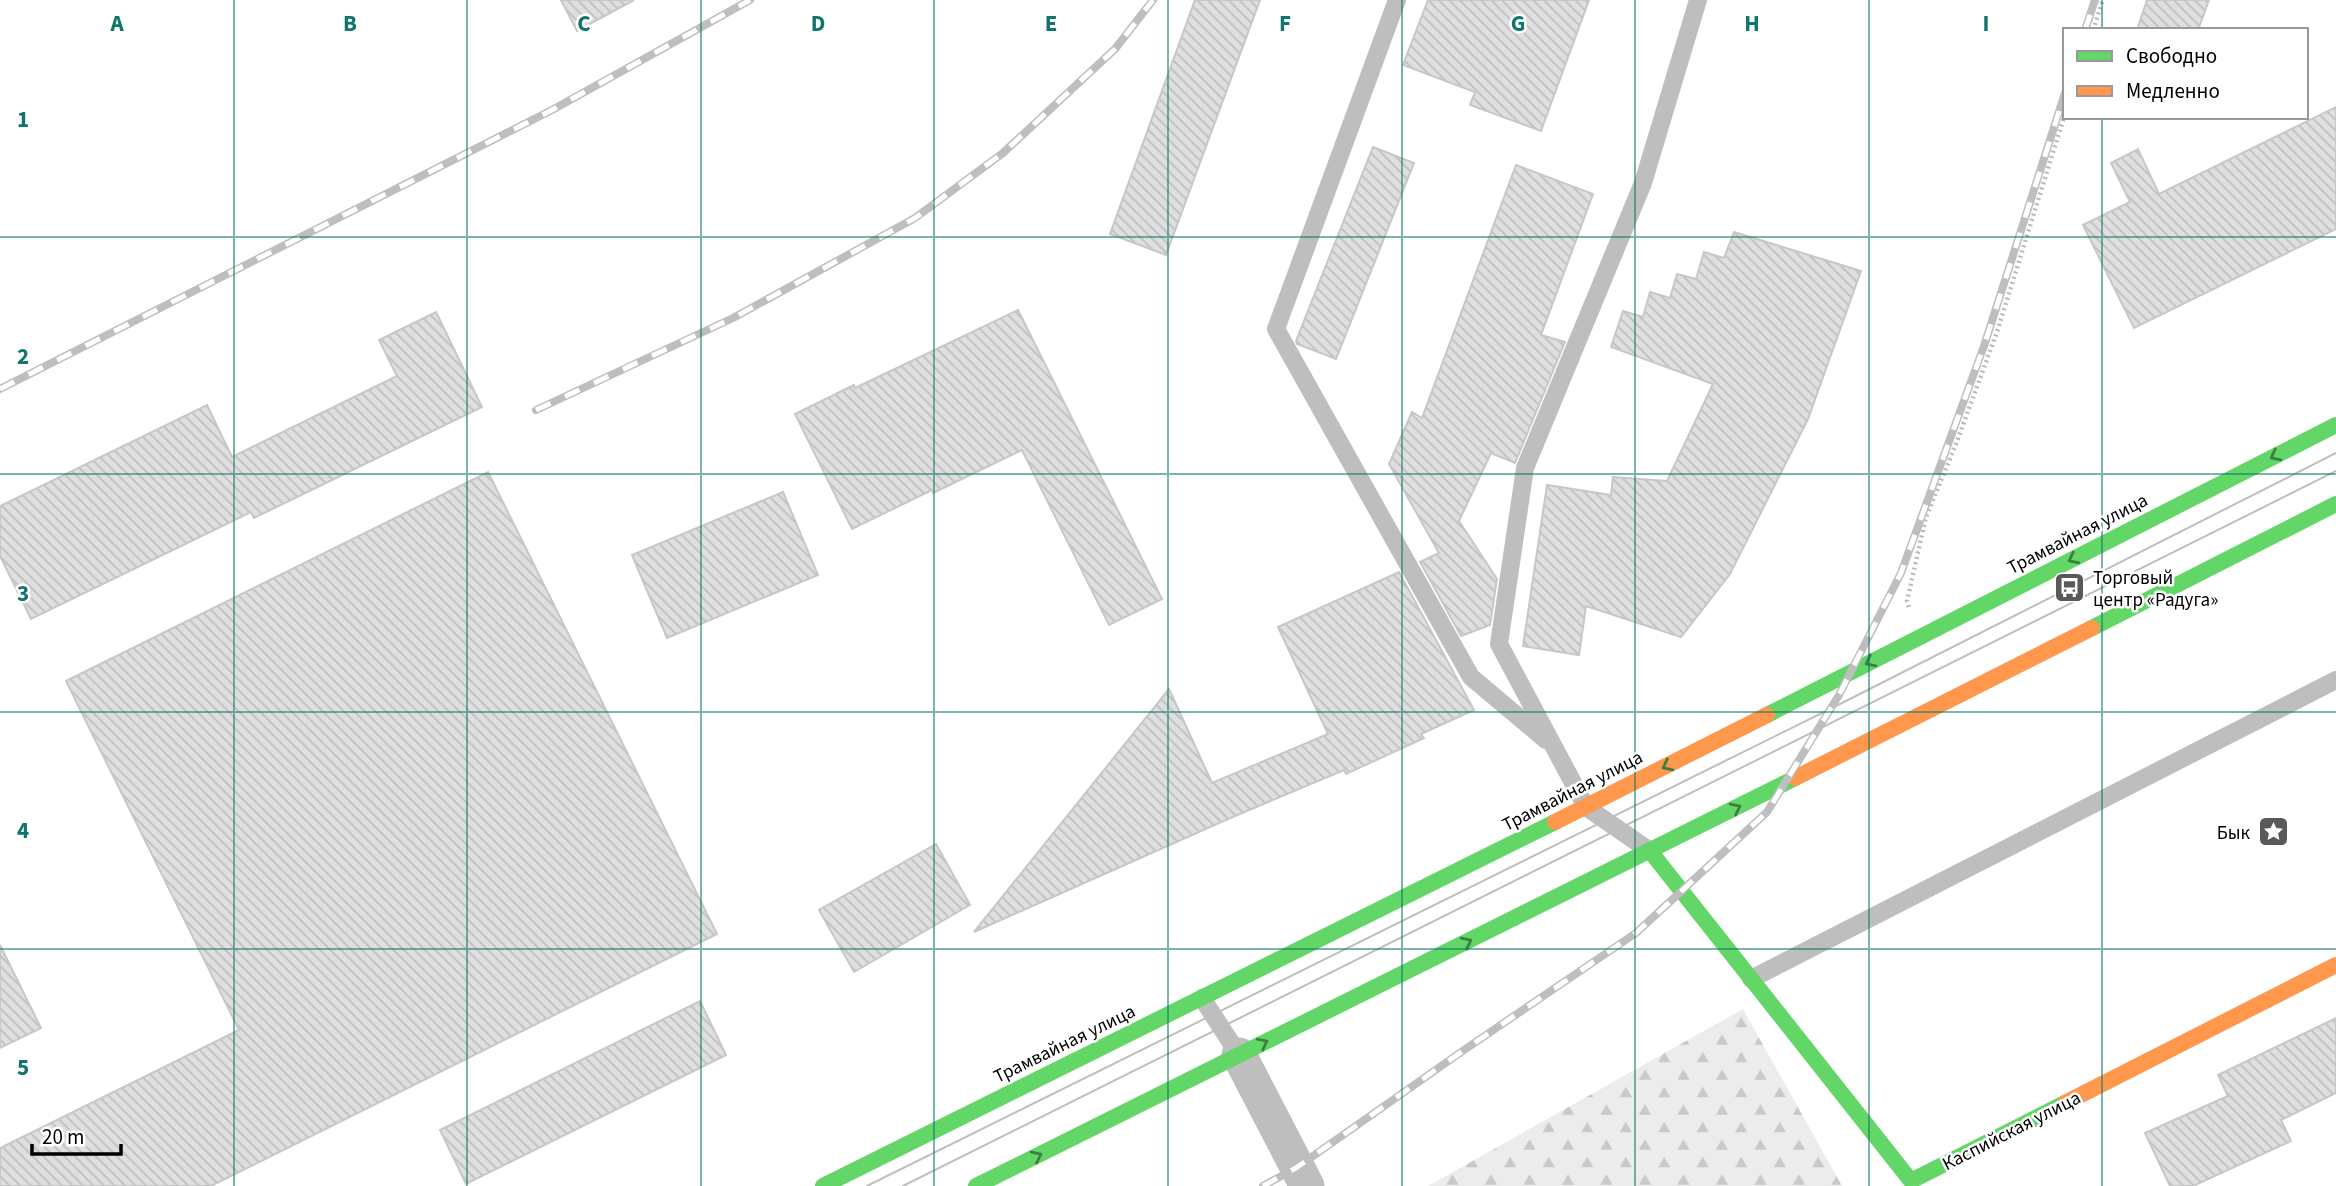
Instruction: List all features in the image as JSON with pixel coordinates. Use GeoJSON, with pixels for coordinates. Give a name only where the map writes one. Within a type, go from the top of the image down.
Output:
{"type":"FeatureCollection","features":[{"type":"Feature","properties":{"kind":"main road","name":"Трамвайная улица"},"geometry":{"type":"LineString","coordinates":[[823,1186],[1586,807],[2336,425]]}},
{"type":"Feature","properties":{"kind":"main road"},"geometry":{"type":"LineString","coordinates":[[976,1186],[1650,851],[2336,504]]}},
{"type":"Feature","properties":{"kind":"main road","name":"Каспийская улица"},"geometry":{"type":"LineString","coordinates":[[1650,851],[1912,1184],[2336,965]]}},
{"type":"Feature","properties":{"kind":"street"},"geometry":{"type":"LineString","coordinates":[[1239,1055],[1307,1186]]}},
{"type":"Feature","properties":{"kind":"lane"},"geometry":{"type":"LineString","coordinates":[[1397,0],[1276,328],[1471,677],[1554,747]]}},
{"type":"Feature","properties":{"kind":"lane"},"geometry":{"type":"LineString","coordinates":[[1650,851],[1586,807],[1499,644],[1525,468],[1643,183],[1698,0]]}},
{"type":"Feature","properties":{"kind":"lane"},"geometry":{"type":"LineString","coordinates":[[1751,979],[2336,680]]}},
{"type":"Feature","properties":{"kind":"lane"},"geometry":{"type":"LineString","coordinates":[[1202,998],[1239,1055]]}},
{"type":"Feature","properties":{"kind":"path"},"geometry":{"type":"LineString","coordinates":[[2094,28],[2103,0]]}},
{"type":"Feature","properties":{"kind":"path"},"geometry":{"type":"LineString","coordinates":[[1917,638],[1907,601],[1926,517],[1997,332],[2063,119]]}},
{"type":"Feature","properties":{"kind":"green space"},"geometry":{"type":"Polygon","coordinates":[[[1743,1009],[1842,1186],[1428,1186],[1743,1009]]]}},
{"type":"Feature","properties":{"kind":"building"},"geometry":{"type":"Polygon","coordinates":[[[561,0],[634,0],[577,31],[561,0]]]}},
{"type":"Feature","properties":{"kind":"building"},"geometry":{"type":"Polygon","coordinates":[[[1195,0],[1260,0],[1166,255],[1110,234],[1195,0]]]}},
{"type":"Feature","properties":{"kind":"building"},"geometry":{"type":"Polygon","coordinates":[[[1428,0],[1589,0],[1541,131],[1470,105],[1475,92],[1403,65],[1428,0]]]}},
{"type":"Feature","properties":{"kind":"building"},"geometry":{"type":"Polygon","coordinates":[[[2147,0],[2209,0],[2199,28],[2138,28],[2147,0]]]}},
{"type":"Feature","properties":{"kind":"building"},"geometry":{"type":"Polygon","coordinates":[[[2336,107],[2336,229],[2134,328],[2083,225],[2130,202],[2111,163],[2138,149],[2159,194],[2336,107]]]}},
{"type":"Feature","properties":{"kind":"building"},"geometry":{"type":"Polygon","coordinates":[[[1373,147],[1414,163],[1336,359],[1297,344],[1296,341],[1373,147]]]}},
{"type":"Feature","properties":{"kind":"building"},"geometry":{"type":"Polygon","coordinates":[[[1516,165],[1593,194],[1541,335],[1565,342],[1515,463],[1491,453],[1459,521],[1497,579],[1490,625],[1461,636],[1420,562],[1439,553],[1389,464],[1412,412],[1422,418],[1516,165]]]}},
{"type":"Feature","properties":{"kind":"building"},"geometry":{"type":"Polygon","coordinates":[[[1734,232],[1861,271],[1808,419],[1730,574],[1681,637],[1586,606],[1579,655],[1523,646],[1547,485],[1611,495],[1613,477],[1667,481],[1713,384],[1611,347],[1623,311],[1643,317],[1650,292],[1670,298],[1677,274],[1696,279],[1704,252],[1724,258],[1734,232]]]}},
{"type":"Feature","properties":{"kind":"building"},"geometry":{"type":"Polygon","coordinates":[[[1018,310],[1162,599],[1109,625],[1022,450],[852,529],[795,414],[1018,310]]]}},
{"type":"Feature","properties":{"kind":"building"},"geometry":{"type":"Polygon","coordinates":[[[436,312],[482,407],[254,518],[251,512],[31,619],[0,556],[0,506],[207,405],[232,457],[397,376],[379,340],[436,312]]]}},
{"type":"Feature","properties":{"kind":"building"},"geometry":{"type":"Polygon","coordinates":[[[488,472],[717,934],[211,1186],[0,1186],[0,1148],[239,1030],[66,681],[488,472]]]}},
{"type":"Feature","properties":{"kind":"building"},"geometry":{"type":"Polygon","coordinates":[[[783,492],[818,575],[667,638],[632,555],[783,492]]]}},
{"type":"Feature","properties":{"kind":"building"},"geometry":{"type":"Polygon","coordinates":[[[1399,572],[1474,710],[1421,734],[1424,738],[1346,774],[1344,770],[1228,819],[974,932],[1169,689],[1212,783],[1328,734],[1278,627],[1399,572]]]}},
{"type":"Feature","properties":{"kind":"building"},"geometry":{"type":"Polygon","coordinates":[[[936,844],[970,905],[854,972],[819,910],[936,844]]]}},
{"type":"Feature","properties":{"kind":"building"},"geometry":{"type":"Polygon","coordinates":[[[0,945],[41,1028],[0,1048],[0,945]]]}},
{"type":"Feature","properties":{"kind":"building"},"geometry":{"type":"Polygon","coordinates":[[[700,1001],[726,1055],[466,1184],[440,1130],[700,1001]]]}},
{"type":"Feature","properties":{"kind":"building"},"geometry":{"type":"Polygon","coordinates":[[[2336,1018],[2336,1093],[2281,1120],[2291,1141],[2193,1186],[2170,1186],[2145,1133],[2228,1096],[2218,1075],[2336,1018]]]}},
{"type":"Feature","properties":{"kind":"tram line"},"geometry":{"type":"LineString","coordinates":[[867,1186],[1832,708],[2336,453]]}},
{"type":"Feature","properties":{"kind":"tram line"},"geometry":{"type":"LineString","coordinates":[[903,1186],[2336,471]]}},
{"type":"Feature","properties":{"kind":"railway"},"geometry":{"type":"LineString","coordinates":[[0,389],[552,110],[750,0]]}},
{"type":"Feature","properties":{"kind":"railway"},"geometry":{"type":"LineString","coordinates":[[536,410],[733,318],[915,218],[1003,153],[1115,49],[1153,0]]}},
{"type":"Feature","properties":{"kind":"railway"},"geometry":{"type":"LineString","coordinates":[[2086,28],[2095,0]]}},
{"type":"Feature","properties":{"kind":"railway"},"geometry":{"type":"LineString","coordinates":[[1263,1186],[1296,1168],[1636,933],[1767,812],[1839,695],[1901,573],[1984,346],[2063,99]]}},
{"type":"Feature","properties":{"kind":"traffic: fast"},"geometry":{"type":"LineString","coordinates":[[1767,715],[2336,425]]}},
{"type":"Feature","properties":{"kind":"traffic: fast"},"geometry":{"type":"LineString","coordinates":[[2092,628],[2336,504]]}},
{"type":"Feature","properties":{"kind":"traffic: fast"},"geometry":{"type":"LineString","coordinates":[[976,1186],[1795,778]]}},
{"type":"Feature","properties":{"kind":"traffic: fast"},"geometry":{"type":"LineString","coordinates":[[823,1186],[1555,822]]}},
{"type":"Feature","properties":{"kind":"traffic: fast"},"geometry":{"type":"LineString","coordinates":[[1650,851],[1911,1181],[2065,1103]]}},
{"type":"Feature","properties":{"kind":"traffic: slow"},"geometry":{"type":"LineString","coordinates":[[1795,778],[2092,628]]}},
{"type":"Feature","properties":{"kind":"traffic: slow"},"geometry":{"type":"LineString","coordinates":[[1555,822],[1767,715]]}},
{"type":"Feature","properties":{"kind":"traffic: slow"},"geometry":{"type":"LineString","coordinates":[[2065,1103],[2336,965]]}},
{"type":"Feature","properties":{"kind":"place","name":"Торговый центр «Радуга»"},"geometry":{"type":"Point","coordinates":[2070,588]}},
{"type":"Feature","properties":{"kind":"place","name":"Бык"},"geometry":{"type":"Point","coordinates":[2273,832]}}]}
